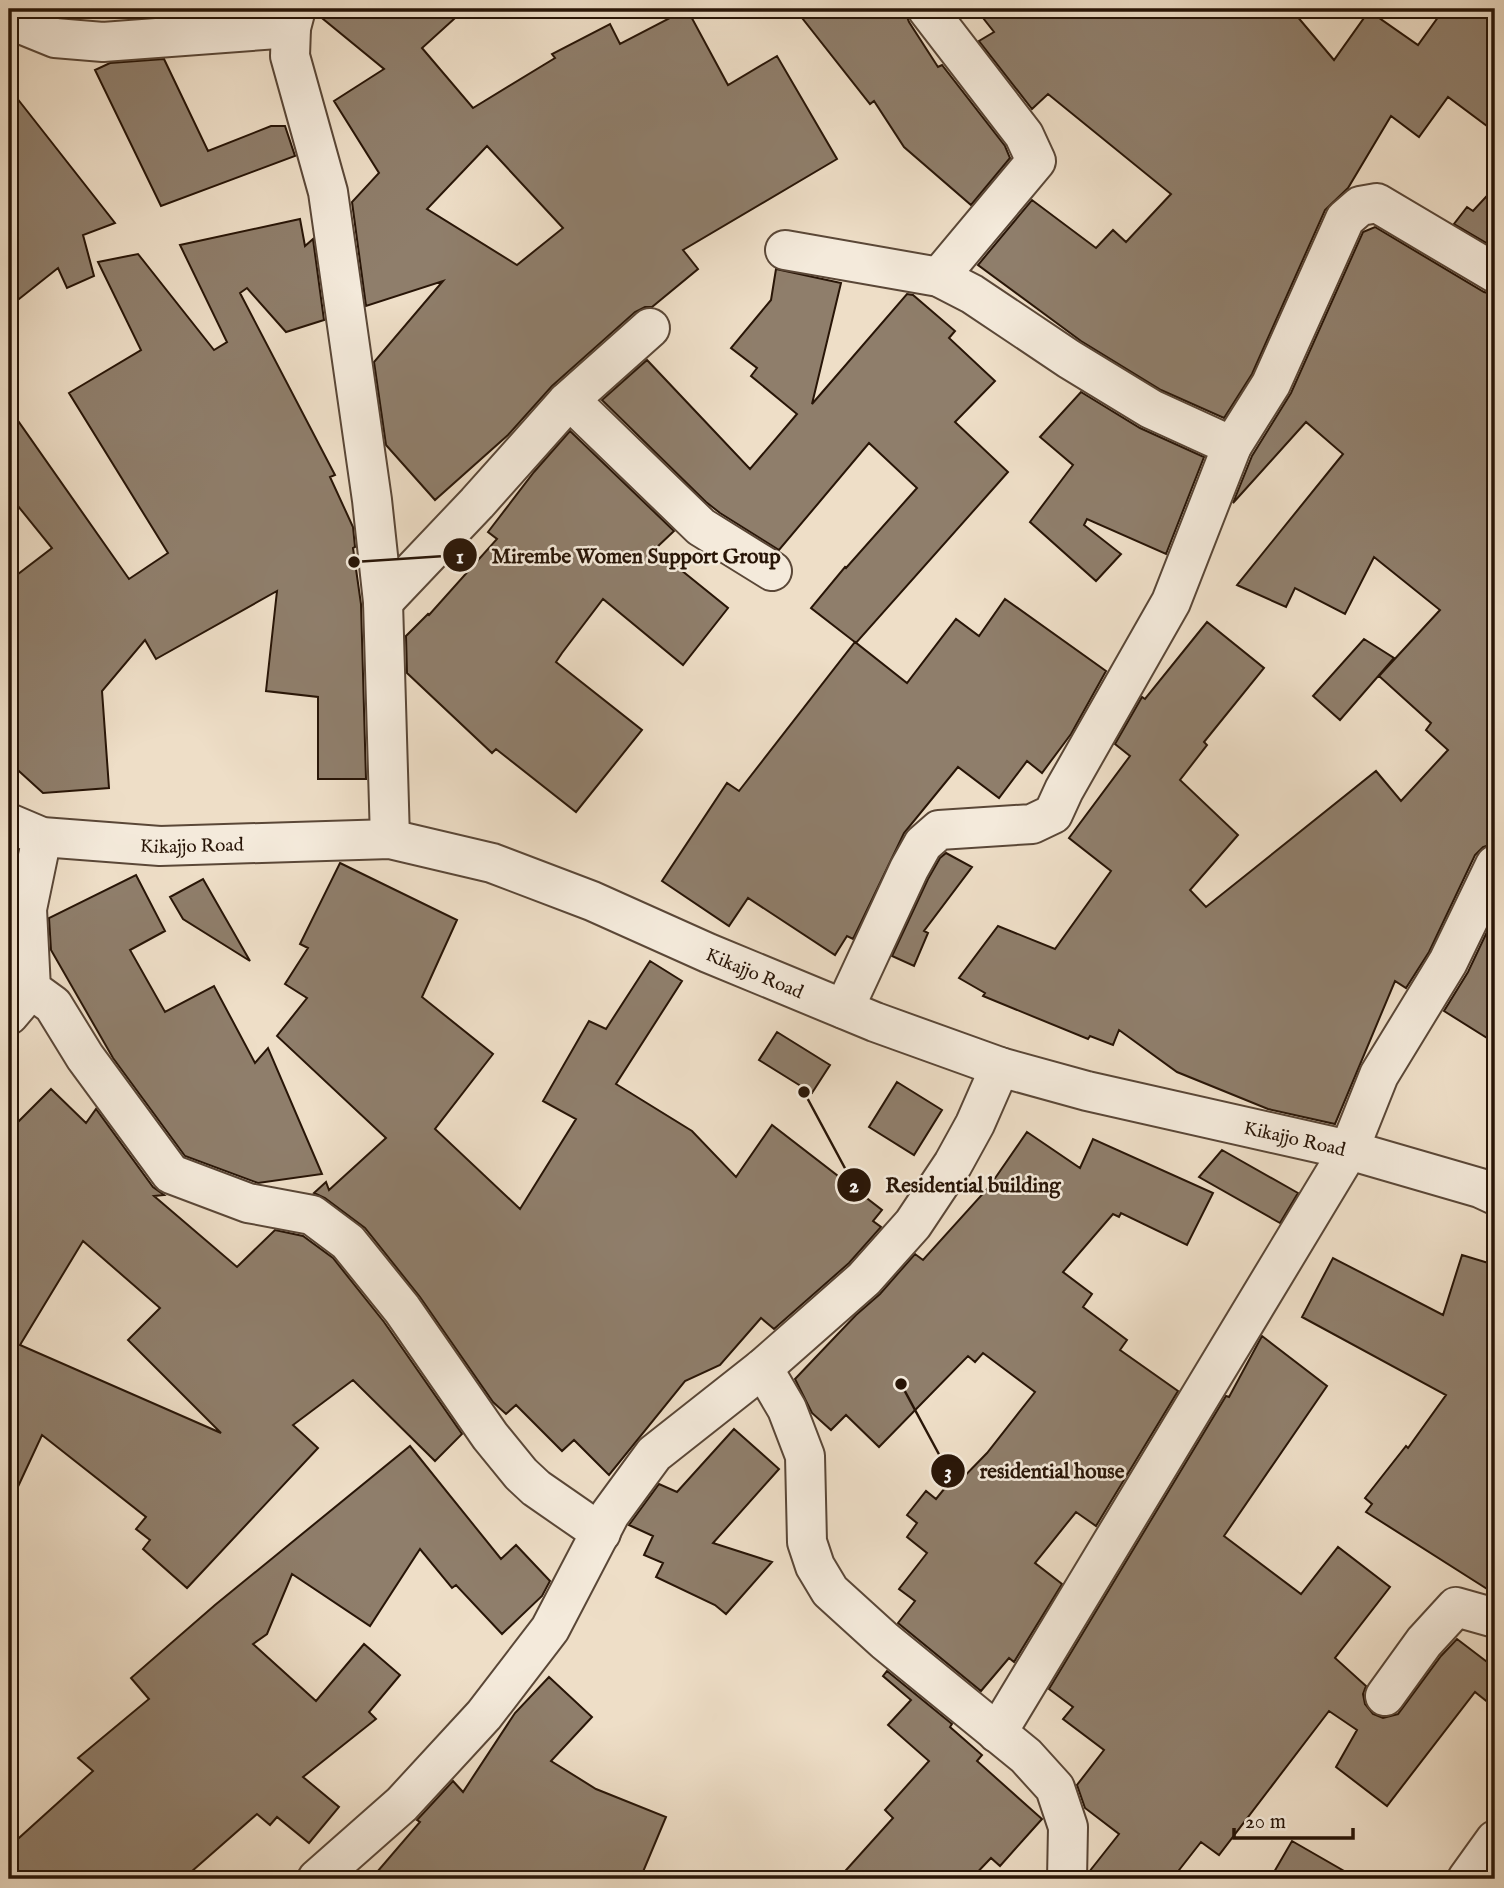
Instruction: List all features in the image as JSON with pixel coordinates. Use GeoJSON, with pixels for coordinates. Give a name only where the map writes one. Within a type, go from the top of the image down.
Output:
{"type":"FeatureCollection","features":[{"type":"Feature","properties":{"kind":"street"},"geometry":{"type":"LineString","coordinates":[[927,9],[1024,135],[1036,161],[939,277]]}},
{"type":"Feature","properties":{"kind":"street"},"geometry":{"type":"LineString","coordinates":[[9,16],[55,38],[103,43],[294,18],[290,56],[328,191],[372,500],[383,602],[390,839]]}},
{"type":"Feature","properties":{"kind":"street"},"geometry":{"type":"LineString","coordinates":[[844,1009],[923,844],[939,830],[1032,824],[1053,814],[1171,602],[1232,446],[1271,384],[1345,219],[1360,206],[1377,203],[1495,274]]}},
{"type":"Feature","properties":{"kind":"street"},"geometry":{"type":"LineString","coordinates":[[785,250],[939,277],[972,293],[1069,359],[1151,409],[1232,446]]}},
{"type":"Feature","properties":{"kind":"street"},"geometry":{"type":"LineString","coordinates":[[383,602],[477,503],[567,402],[650,328]]}},
{"type":"Feature","properties":{"kind":"street"},"geometry":{"type":"LineString","coordinates":[[567,402],[576,406],[701,527],[772,571]]}},
{"type":"Feature","properties":{"kind":"street"},"geometry":{"type":"LineString","coordinates":[[25,830],[27,909],[20,1002],[53,1005],[85,1058],[171,1174],[248,1203],[312,1214],[348,1242],[402,1309],[490,1436],[521,1474],[536,1488],[601,1532]]}},
{"type":"Feature","properties":{"kind":"street","name":"Kikajjo Road"},"geometry":{"type":"LineString","coordinates":[[25,830],[160,846],[390,839],[492,863],[592,901],[708,953],[844,1009],[1000,1067],[1087,1091],[1349,1150],[1480,1188],[1495,1195]]}},
{"type":"Feature","properties":{"kind":"street"},"geometry":{"type":"LineString","coordinates":[[997,1733],[1349,1150],[1379,1075],[1448,962],[1495,865]]}},
{"type":"Feature","properties":{"kind":"street"},"geometry":{"type":"LineString","coordinates":[[317,1879],[402,1804],[484,1715],[550,1629],[610,1514],[654,1454],[763,1368],[864,1279],[913,1224],[953,1164],[1000,1067]]}},
{"type":"Feature","properties":{"kind":"street"},"geometry":{"type":"LineString","coordinates":[[763,1368],[786,1409],[804,1456],[807,1542],[814,1566],[830,1591],[1026,1756],[1055,1788],[1068,1827],[1067,1879]]}},
{"type":"Feature","properties":{"kind":"street"},"geometry":{"type":"LineString","coordinates":[[1385,1696],[1424,1642],[1456,1607],[1495,1618]]}},
{"type":"Feature","properties":{"kind":"street"},"geometry":{"type":"LineString","coordinates":[[1467,1879],[1495,1839]]}},
{"type":"Feature","properties":{"kind":"building"},"geometry":{"type":"Polygon","coordinates":[[[317,9],[465,9],[422,48],[473,108],[555,58],[552,54],[610,24],[620,44],[687,9],[728,85],[777,56],[837,159],[683,250],[698,269],[652,307],[635,312],[552,386],[508,435],[435,500],[386,445],[374,362],[443,281],[366,306],[352,202],[379,173],[334,101],[384,69],[317,14],[317,9]],[[487,146],[427,209],[517,265],[563,228],[487,146]]]}},
{"type":"Feature","properties":{"kind":"building"},"geometry":{"type":"Polygon","coordinates":[[[795,9],[904,9],[909,22],[938,67],[942,65],[1005,146],[1010,158],[971,205],[904,147],[874,101],[870,104],[795,9]]]}},
{"type":"Feature","properties":{"kind":"building"},"geometry":{"type":"Polygon","coordinates":[[[976,9],[1291,9],[1334,60],[1369,11],[1418,45],[1444,9],[1495,9],[1495,132],[1448,97],[1419,137],[1391,116],[1348,188],[1325,210],[1252,374],[1224,418],[1161,390],[1081,341],[978,265],[1032,200],[1096,248],[1113,230],[1126,242],[1171,194],[1048,94],[1032,109],[979,41],[994,32],[976,9]]]}},
{"type":"Feature","properties":{"kind":"building"},"geometry":{"type":"Polygon","coordinates":[[[164,59],[208,151],[271,126],[285,126],[295,156],[161,206],[95,70],[110,63],[164,59]]]}},
{"type":"Feature","properties":{"kind":"building"},"geometry":{"type":"Polygon","coordinates":[[[9,88],[115,223],[83,235],[94,276],[67,288],[58,268],[9,307],[9,88]]]}},
{"type":"Feature","properties":{"kind":"building"},"geometry":{"type":"Polygon","coordinates":[[[1495,187],[1495,248],[1454,224],[1467,207],[1473,211],[1495,187]]]}},
{"type":"Feature","properties":{"kind":"building"},"geometry":{"type":"Polygon","coordinates":[[[300,219],[305,246],[313,239],[324,320],[286,332],[247,288],[240,293],[335,475],[330,477],[353,527],[353,548],[361,604],[366,779],[318,779],[318,697],[266,691],[277,591],[156,659],[145,640],[102,691],[109,788],[43,793],[9,762],[9,581],[52,548],[9,495],[9,408],[129,579],[168,553],[69,393],[141,350],[98,262],[138,254],[214,350],[227,342],[180,245],[300,219]]]}},
{"type":"Feature","properties":{"kind":"building"},"geometry":{"type":"Polygon","coordinates":[[[1375,227],[1484,292],[1495,295],[1495,843],[1483,847],[1475,855],[1429,952],[1406,988],[1395,981],[1335,1124],[1268,1109],[1177,1072],[1119,1030],[1113,1045],[1090,1036],[1088,1039],[983,996],[985,993],[959,978],[998,926],[1055,949],[1111,871],[1069,838],[1130,756],[1115,744],[1142,697],[1145,699],[1207,622],[1264,668],[1204,742],[1207,745],[1180,780],[1238,835],[1190,890],[1206,907],[1376,771],[1401,801],[1448,750],[1426,730],[1431,723],[1379,676],[1440,610],[1374,557],[1345,614],[1295,588],[1286,607],[1237,585],[1343,454],[1306,422],[1233,503],[1252,456],[1291,393],[1363,232],[1375,227]]]}},
{"type":"Feature","properties":{"kind":"building"},"geometry":{"type":"Polygon","coordinates":[[[776,269],[841,283],[812,404],[907,294],[913,295],[955,331],[949,338],[995,381],[955,422],[1008,472],[856,643],[811,608],[917,488],[869,443],[779,550],[706,502],[602,400],[647,360],[750,469],[797,414],[751,376],[757,368],[731,348],[771,300],[776,269]]]}},
{"type":"Feature","properties":{"kind":"building"},"geometry":{"type":"Polygon","coordinates":[[[1081,392],[1140,428],[1204,457],[1166,554],[1087,519],[1084,525],[1121,554],[1096,581],[1030,522],[1073,465],[1040,437],[1081,392]]]}},
{"type":"Feature","properties":{"kind":"building"},"geometry":{"type":"Polygon","coordinates":[[[570,431],[674,531],[655,549],[728,608],[683,665],[603,599],[562,653],[556,662],[642,730],[576,812],[496,749],[492,753],[407,673],[406,636],[429,615],[497,539],[488,532],[534,472],[570,431]]]}},
{"type":"Feature","properties":{"kind":"building"},"geometry":{"type":"Polygon","coordinates":[[[1005,599],[1106,671],[1071,734],[1042,773],[1027,761],[999,798],[958,767],[904,833],[853,939],[847,936],[835,955],[748,898],[729,926],[662,881],[727,783],[739,791],[855,642],[907,683],[956,619],[979,636],[1005,599]]]}},
{"type":"Feature","properties":{"kind":"building"},"geometry":{"type":"Polygon","coordinates":[[[1364,639],[1394,658],[1340,720],[1313,696],[1364,639]]]}},
{"type":"Feature","properties":{"kind":"building"},"geometry":{"type":"Polygon","coordinates":[[[946,853],[972,867],[924,931],[928,933],[914,966],[892,956],[928,879],[946,853]]]}},
{"type":"Feature","properties":{"kind":"building"},"geometry":{"type":"Polygon","coordinates":[[[340,863],[457,920],[422,997],[493,1054],[435,1129],[520,1209],[576,1119],[543,1101],[589,1021],[606,1029],[650,961],[682,981],[616,1084],[692,1131],[736,1177],[772,1125],[882,1210],[873,1221],[881,1227],[849,1263],[774,1329],[761,1318],[720,1365],[685,1381],[609,1475],[574,1440],[562,1451],[516,1405],[506,1414],[493,1402],[420,1297],[365,1228],[325,1198],[314,1193],[326,1182],[329,1190],[386,1138],[277,1036],[307,998],[285,984],[308,948],[300,944],[340,863]]]}},
{"type":"Feature","properties":{"kind":"building"},"geometry":{"type":"Polygon","coordinates":[[[136,875],[165,931],[130,950],[165,1012],[214,986],[255,1063],[268,1048],[322,1174],[258,1183],[185,1156],[113,1058],[51,950],[49,918],[136,875]]]}},
{"type":"Feature","properties":{"kind":"building"},"geometry":{"type":"Polygon","coordinates":[[[203,879],[250,961],[183,919],[170,897],[203,879]]]}},
{"type":"Feature","properties":{"kind":"building"},"geometry":{"type":"Polygon","coordinates":[[[1495,915],[1495,1043],[1444,1011],[1468,972],[1495,915]]]}},
{"type":"Feature","properties":{"kind":"building"},"geometry":{"type":"Polygon","coordinates":[[[777,1032],[830,1065],[812,1093],[759,1060],[777,1032]]]}},
{"type":"Feature","properties":{"kind":"building"},"geometry":{"type":"Polygon","coordinates":[[[897,1082],[942,1110],[914,1155],[869,1127],[897,1082]]]}},
{"type":"Feature","properties":{"kind":"building"},"geometry":{"type":"Polygon","coordinates":[[[51,1089],[86,1123],[96,1109],[153,1187],[164,1195],[154,1196],[237,1267],[275,1230],[303,1236],[333,1258],[384,1322],[462,1434],[435,1461],[353,1380],[293,1425],[318,1448],[187,1588],[143,1549],[150,1540],[136,1529],[146,1517],[42,1435],[9,1506],[9,1369],[18,1348],[9,1364],[9,1131],[51,1089]],[[83,1241],[20,1345],[221,1433],[128,1340],[160,1308],[83,1241]]]}},
{"type":"Feature","properties":{"kind":"building"},"geometry":{"type":"Polygon","coordinates":[[[1027,1132],[1080,1168],[1093,1139],[1213,1193],[1187,1245],[1121,1213],[1119,1217],[1113,1214],[1063,1272],[1092,1294],[1083,1307],[1127,1340],[1120,1350],[1178,1391],[1096,1526],[1076,1512],[1035,1563],[1062,1584],[1014,1662],[1009,1658],[981,1691],[898,1623],[915,1601],[899,1589],[927,1553],[907,1537],[917,1523],[907,1515],[926,1491],[936,1499],[949,1483],[954,1487],[987,1453],[1035,1392],[983,1353],[975,1362],[968,1356],[879,1447],[846,1415],[831,1430],[812,1413],[795,1379],[856,1315],[880,1294],[915,1254],[923,1260],[989,1187],[1027,1132]]]}},
{"type":"Feature","properties":{"kind":"building"},"geometry":{"type":"Polygon","coordinates":[[[1222,1150],[1298,1193],[1280,1223],[1199,1177],[1222,1150]]]}},
{"type":"Feature","properties":{"kind":"building"},"geometry":{"type":"Polygon","coordinates":[[[1462,1255],[1495,1265],[1495,1594],[1366,1512],[1372,1504],[1365,1498],[1406,1446],[1408,1448],[1446,1395],[1302,1317],[1333,1258],[1443,1315],[1462,1255]]]}},
{"type":"Feature","properties":{"kind":"building"},"geometry":{"type":"Polygon","coordinates":[[[1262,1336],[1327,1386],[1224,1536],[1301,1594],[1338,1547],[1390,1587],[1335,1658],[1366,1686],[1363,1694],[1365,1704],[1373,1714],[1383,1718],[1398,1714],[1457,1639],[1495,1668],[1495,1708],[1475,1692],[1387,1806],[1336,1767],[1357,1730],[1329,1711],[1219,1855],[1201,1842],[1172,1879],[1089,1879],[1089,1872],[1119,1834],[1085,1808],[1077,1785],[1104,1750],[1063,1719],[1073,1707],[1049,1689],[1226,1396],[1229,1397],[1262,1336]]]}},
{"type":"Feature","properties":{"kind":"building"},"geometry":{"type":"Polygon","coordinates":[[[734,1429],[779,1469],[713,1543],[772,1562],[726,1614],[715,1605],[656,1577],[663,1563],[644,1555],[653,1536],[629,1525],[659,1484],[677,1492],[734,1429]]]}},
{"type":"Feature","properties":{"kind":"building"},"geometry":{"type":"Polygon","coordinates":[[[410,1446],[501,1559],[516,1545],[550,1581],[542,1596],[502,1634],[456,1585],[452,1588],[420,1549],[370,1626],[292,1574],[267,1634],[253,1644],[316,1701],[364,1644],[400,1675],[369,1712],[376,1719],[303,1777],[339,1807],[309,1843],[277,1817],[270,1825],[257,1814],[183,1879],[9,1879],[9,1847],[93,1771],[78,1758],[149,1699],[131,1678],[215,1605],[410,1446]]]}},
{"type":"Feature","properties":{"kind":"building"},"geometry":{"type":"Polygon","coordinates":[[[887,1671],[952,1724],[950,1727],[982,1755],[977,1761],[1042,1819],[1000,1866],[991,1858],[971,1879],[838,1879],[893,1818],[885,1810],[929,1761],[888,1725],[911,1700],[883,1676],[887,1671]]]}},
{"type":"Feature","properties":{"kind":"building"},"geometry":{"type":"Polygon","coordinates":[[[549,1677],[592,1717],[551,1761],[596,1789],[666,1817],[640,1879],[371,1879],[420,1822],[417,1820],[453,1781],[463,1792],[515,1713],[549,1677]]]}},
{"type":"Feature","properties":{"kind":"building"},"geometry":{"type":"Polygon","coordinates":[[[1292,1841],[1358,1879],[1270,1879],[1292,1841]]]}},
{"type":"Feature","properties":{"kind":"place","name":"Mirembe Women Support Group"},"geometry":{"type":"Point","coordinates":[354,562]}},
{"type":"Feature","properties":{"kind":"place","name":"Residential building"},"geometry":{"type":"Point","coordinates":[804,1092]}},
{"type":"Feature","properties":{"kind":"place","name":"residential house"},"geometry":{"type":"Point","coordinates":[901,1384]}}]}
